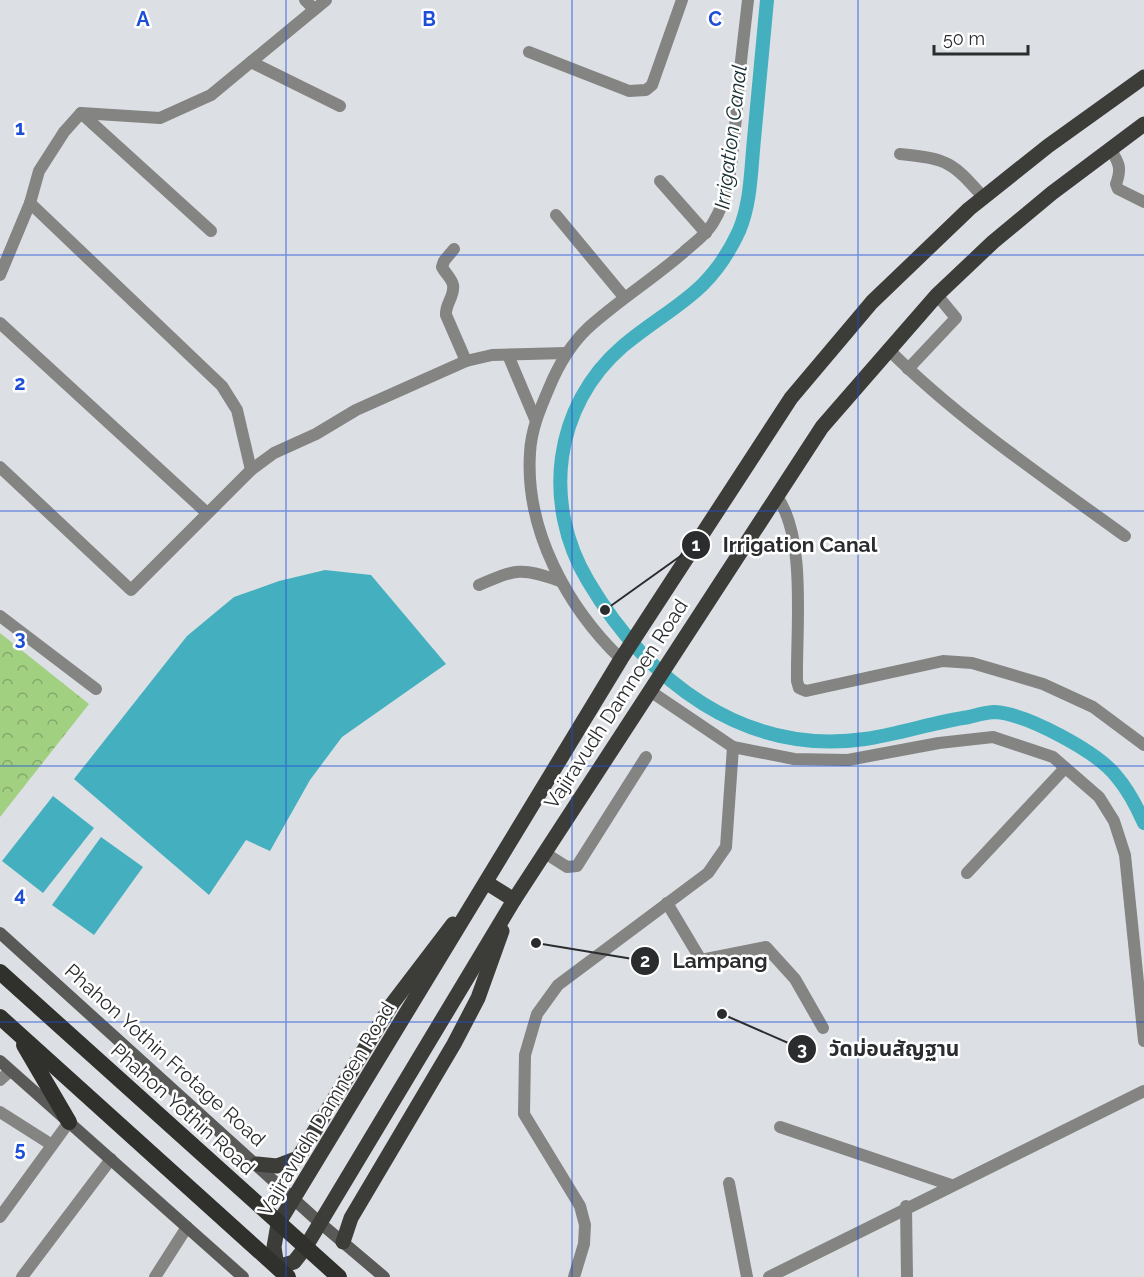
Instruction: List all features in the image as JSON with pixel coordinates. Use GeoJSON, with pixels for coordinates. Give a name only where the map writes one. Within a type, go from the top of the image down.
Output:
{"type":"FeatureCollection","features":[{"type":"Feature","properties":{"kind":"highway","name":"Phahon Yothin Road"},"geometry":{"type":"LineString","coordinates":[[0,972],[339,1277]]}},
{"type":"Feature","properties":{"kind":"highway"},"geometry":{"type":"LineString","coordinates":[[0,1017],[279,1274]]}},
{"type":"Feature","properties":{"kind":"highway"},"geometry":{"type":"LineString","coordinates":[[17,1032],[69,1122]]}},
{"type":"Feature","properties":{"kind":"main road","name":"Vajiravudh Damnoen Road"},"geometry":{"type":"LineString","coordinates":[[1144,77],[1057,139],[984,198],[872,302],[791,398],[621,659],[278,1224],[274,1247],[279,1274],[294,1262],[305,1248],[514,900],[822,427],[937,295],[993,242],[1110,148],[1144,124]]}},
{"type":"Feature","properties":{"kind":"main road"},"geometry":{"type":"LineString","coordinates":[[257,1164],[277,1166],[298,1158],[392,1004],[430,951],[487,883],[514,900],[478,998],[454,1044],[351,1218],[343,1242]]}},
{"type":"Feature","properties":{"kind":"main road","name":"Phahon Yothin Frotage Road"},"geometry":{"type":"LineString","coordinates":[[0,933],[293,1199],[384,1277]]}},
{"type":"Feature","properties":{"kind":"main road"},"geometry":{"type":"LineString","coordinates":[[0,1061],[243,1277]]}},
{"type":"Feature","properties":{"kind":"street"},"geometry":{"type":"LineString","coordinates":[[304,0],[314,9]]}},
{"type":"Feature","properties":{"kind":"street"},"geometry":{"type":"LineString","coordinates":[[81,113],[160,118],[211,95],[326,0]]}},
{"type":"Feature","properties":{"kind":"street"},"geometry":{"type":"LineString","coordinates":[[529,52],[629,91],[646,90],[652,85],[682,0]]}},
{"type":"Feature","properties":{"kind":"street"},"geometry":{"type":"LineString","coordinates":[[621,659],[580,615],[560,581],[531,494],[530,453],[535,419],[566,352],[586,330],[624,297],[652,279],[706,233],[714,223],[724,198],[731,169],[748,0]]}},
{"type":"Feature","properties":{"kind":"street"},"geometry":{"type":"LineString","coordinates":[[251,62],[340,106]]}},
{"type":"Feature","properties":{"kind":"street"},"geometry":{"type":"LineString","coordinates":[[0,275],[30,203],[39,171],[64,132],[81,113]]}},
{"type":"Feature","properties":{"kind":"street"},"geometry":{"type":"LineString","coordinates":[[81,113],[212,231]]}},
{"type":"Feature","properties":{"kind":"street"},"geometry":{"type":"LineString","coordinates":[[1110,148],[1120,165],[1121,173],[1116,184],[1118,189],[1144,202]]}},
{"type":"Feature","properties":{"kind":"street"},"geometry":{"type":"LineString","coordinates":[[900,154],[938,158],[949,162],[984,198]]}},
{"type":"Feature","properties":{"kind":"street"},"geometry":{"type":"LineString","coordinates":[[660,182],[706,233]]}},
{"type":"Feature","properties":{"kind":"street"},"geometry":{"type":"LineString","coordinates":[[30,203],[222,386],[237,410],[251,470]]}},
{"type":"Feature","properties":{"kind":"street"},"geometry":{"type":"LineString","coordinates":[[556,215],[624,297]]}},
{"type":"Feature","properties":{"kind":"street"},"geometry":{"type":"LineString","coordinates":[[454,249],[442,267],[453,282],[453,291],[445,309],[466,361]]}},
{"type":"Feature","properties":{"kind":"street"},"geometry":{"type":"LineString","coordinates":[[908,369],[956,318],[937,295]]}},
{"type":"Feature","properties":{"kind":"street"},"geometry":{"type":"LineString","coordinates":[[0,323],[207,513]]}},
{"type":"Feature","properties":{"kind":"street"},"geometry":{"type":"LineString","coordinates":[[888,349],[908,369],[1002,446],[1125,536]]}},
{"type":"Feature","properties":{"kind":"street"},"geometry":{"type":"LineString","coordinates":[[0,467],[131,590],[251,470],[274,453],[316,434],[356,410],[466,361],[508,355],[566,352]]}},
{"type":"Feature","properties":{"kind":"street"},"geometry":{"type":"LineString","coordinates":[[508,355],[535,419]]}},
{"type":"Feature","properties":{"kind":"street"},"geometry":{"type":"LineString","coordinates":[[776,495],[785,507],[796,548],[796,681],[799,688],[806,691],[943,661],[972,663],[1043,684],[1093,707],[1144,745]]}},
{"type":"Feature","properties":{"kind":"street"},"geometry":{"type":"LineString","coordinates":[[479,585],[512,571],[532,572],[560,581]]}},
{"type":"Feature","properties":{"kind":"street"},"geometry":{"type":"LineString","coordinates":[[0,616],[96,689]]}},
{"type":"Feature","properties":{"kind":"street"},"geometry":{"type":"LineString","coordinates":[[650,691],[733,747],[794,759],[848,760],[939,743],[993,737],[1053,757],[1099,797],[1114,821],[1125,855],[1144,1041]]}},
{"type":"Feature","properties":{"kind":"street"},"geometry":{"type":"LineString","coordinates":[[574,1277],[584,1244],[585,1226],[580,1206],[524,1114],[525,1055],[537,1014],[558,985],[708,873],[726,847],[733,747]]}},
{"type":"Feature","properties":{"kind":"street"},"geometry":{"type":"LineString","coordinates":[[545,853],[567,867],[577,866],[646,757]]}},
{"type":"Feature","properties":{"kind":"street"},"geometry":{"type":"LineString","coordinates":[[967,873],[1065,768]]}},
{"type":"Feature","properties":{"kind":"street"},"geometry":{"type":"LineString","coordinates":[[667,903],[701,960],[766,947],[795,979],[823,1028]]}},
{"type":"Feature","properties":{"kind":"street"},"geometry":{"type":"LineString","coordinates":[[0,1080],[10,1071]]}},
{"type":"Feature","properties":{"kind":"street"},"geometry":{"type":"LineString","coordinates":[[769,1277],[906,1206],[1144,1091]]}},
{"type":"Feature","properties":{"kind":"street"},"geometry":{"type":"LineString","coordinates":[[0,1112],[52,1145]]}},
{"type":"Feature","properties":{"kind":"street"},"geometry":{"type":"LineString","coordinates":[[0,1217],[69,1122]]}},
{"type":"Feature","properties":{"kind":"street"},"geometry":{"type":"LineString","coordinates":[[780,1127],[951,1185]]}},
{"type":"Feature","properties":{"kind":"street"},"geometry":{"type":"LineString","coordinates":[[22,1277],[111,1159]]}},
{"type":"Feature","properties":{"kind":"street"},"geometry":{"type":"LineString","coordinates":[[729,1184],[747,1277]]}},
{"type":"Feature","properties":{"kind":"street"},"geometry":{"type":"LineString","coordinates":[[906,1206],[907,1277]]}},
{"type":"Feature","properties":{"kind":"street"},"geometry":{"type":"LineString","coordinates":[[155,1277],[187,1227]]}},
{"type":"Feature","properties":{"kind":"green space"},"geometry":{"type":"Polygon","coordinates":[[[0,633],[89,704],[0,817],[0,633]]]}},
{"type":"Feature","properties":{"kind":"water"},"geometry":{"type":"Polygon","coordinates":[[[325,570],[371,575],[446,664],[342,737],[310,780],[270,851],[246,840],[209,895],[74,779],[187,636],[234,597],[279,581],[325,570]]]}},
{"type":"Feature","properties":{"kind":"water"},"geometry":{"type":"Polygon","coordinates":[[[53,796],[94,828],[43,893],[2,861],[53,796]]]}},
{"type":"Feature","properties":{"kind":"water"},"geometry":{"type":"Polygon","coordinates":[[[101,837],[143,867],[94,935],[52,905],[101,837]]]}},
{"type":"Feature","properties":{"kind":"waterway","name":"Irrigation Canal"},"geometry":{"type":"LineString","coordinates":[[767,0],[750,186],[743,220],[727,253],[715,271],[688,298],[623,346],[600,370],[582,397],[569,426],[562,457],[560,489],[564,520],[573,551],[588,581],[612,617],[639,650],[670,679],[703,704],[740,723],[779,736],[821,741],[878,737],[989,712],[1009,714],[1061,736],[1108,767],[1125,787],[1144,823]]}},
{"type":"Feature","properties":{"kind":"place","name":"Irrigation Canal"},"geometry":{"type":"Point","coordinates":[605,610]}},
{"type":"Feature","properties":{"kind":"place","name":"Lampang"},"geometry":{"type":"Point","coordinates":[536,943]}},
{"type":"Feature","properties":{"kind":"place","name":"วัดม่อนสัญฐาน"},"geometry":{"type":"Point","coordinates":[722,1014]}}]}
